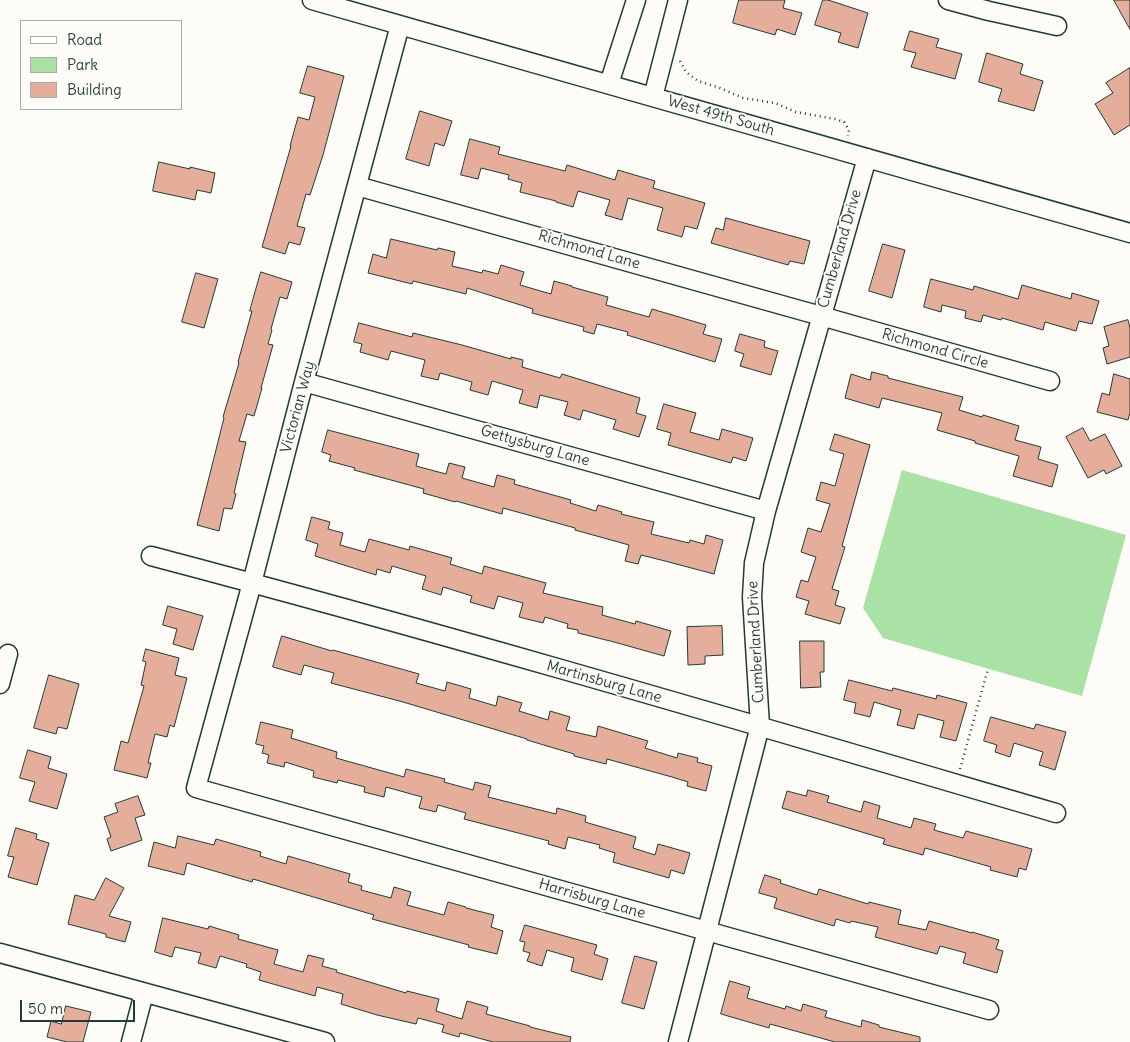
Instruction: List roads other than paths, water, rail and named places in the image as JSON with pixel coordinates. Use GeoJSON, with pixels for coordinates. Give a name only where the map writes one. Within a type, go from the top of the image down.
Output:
{"type":"FeatureCollection","features":[{"type":"Feature","properties":{"kind":"street","name":"West 49th South"},"geometry":{"type":"LineString","coordinates":[[312,0],[1130,232]]}},
{"type":"Feature","properties":{"kind":"street"},"geometry":{"type":"LineString","coordinates":[[609,84],[636,0]]}},
{"type":"Feature","properties":{"kind":"street"},"geometry":{"type":"LineString","coordinates":[[653,97],[678,0]]}},
{"type":"Feature","properties":{"kind":"street"},"geometry":{"type":"LineString","coordinates":[[948,0],[1057,26]]}},
{"type":"Feature","properties":{"kind":"street","name":"Victorian Way"},"geometry":{"type":"LineString","coordinates":[[196,788],[400,25]]}},
{"type":"Feature","properties":{"kind":"street","name":"Cumberland Drive"},"geometry":{"type":"LineString","coordinates":[[678,1042],[760,726],[752,597],[754,564],[766,511],[867,158]]}},
{"type":"Feature","properties":{"kind":"street","name":"Richmond Lane"},"geometry":{"type":"LineString","coordinates":[[358,186],[821,316]]}},
{"type":"Feature","properties":{"kind":"street","name":"Richmond Circle"},"geometry":{"type":"LineString","coordinates":[[821,316],[1050,381]]}},
{"type":"Feature","properties":{"kind":"street","name":"Gettysburg Lane"},"geometry":{"type":"LineString","coordinates":[[304,382],[766,511]]}},
{"type":"Feature","properties":{"kind":"street","name":"Martinsburg Lane"},"geometry":{"type":"LineString","coordinates":[[151,556],[760,726],[1056,814]]}},
{"type":"Feature","properties":{"kind":"street"},"geometry":{"type":"LineString","coordinates":[[0,684],[8,654]]}},
{"type":"Feature","properties":{"kind":"street","name":"Harrisburg Lane"},"geometry":{"type":"LineString","coordinates":[[196,788],[989,1010]]}},
{"type":"Feature","properties":{"kind":"street"},"geometry":{"type":"LineString","coordinates":[[0,953],[325,1042]]}},
{"type":"Feature","properties":{"kind":"street"},"geometry":{"type":"LineString","coordinates":[[132,1042],[144,993]]}}]}
